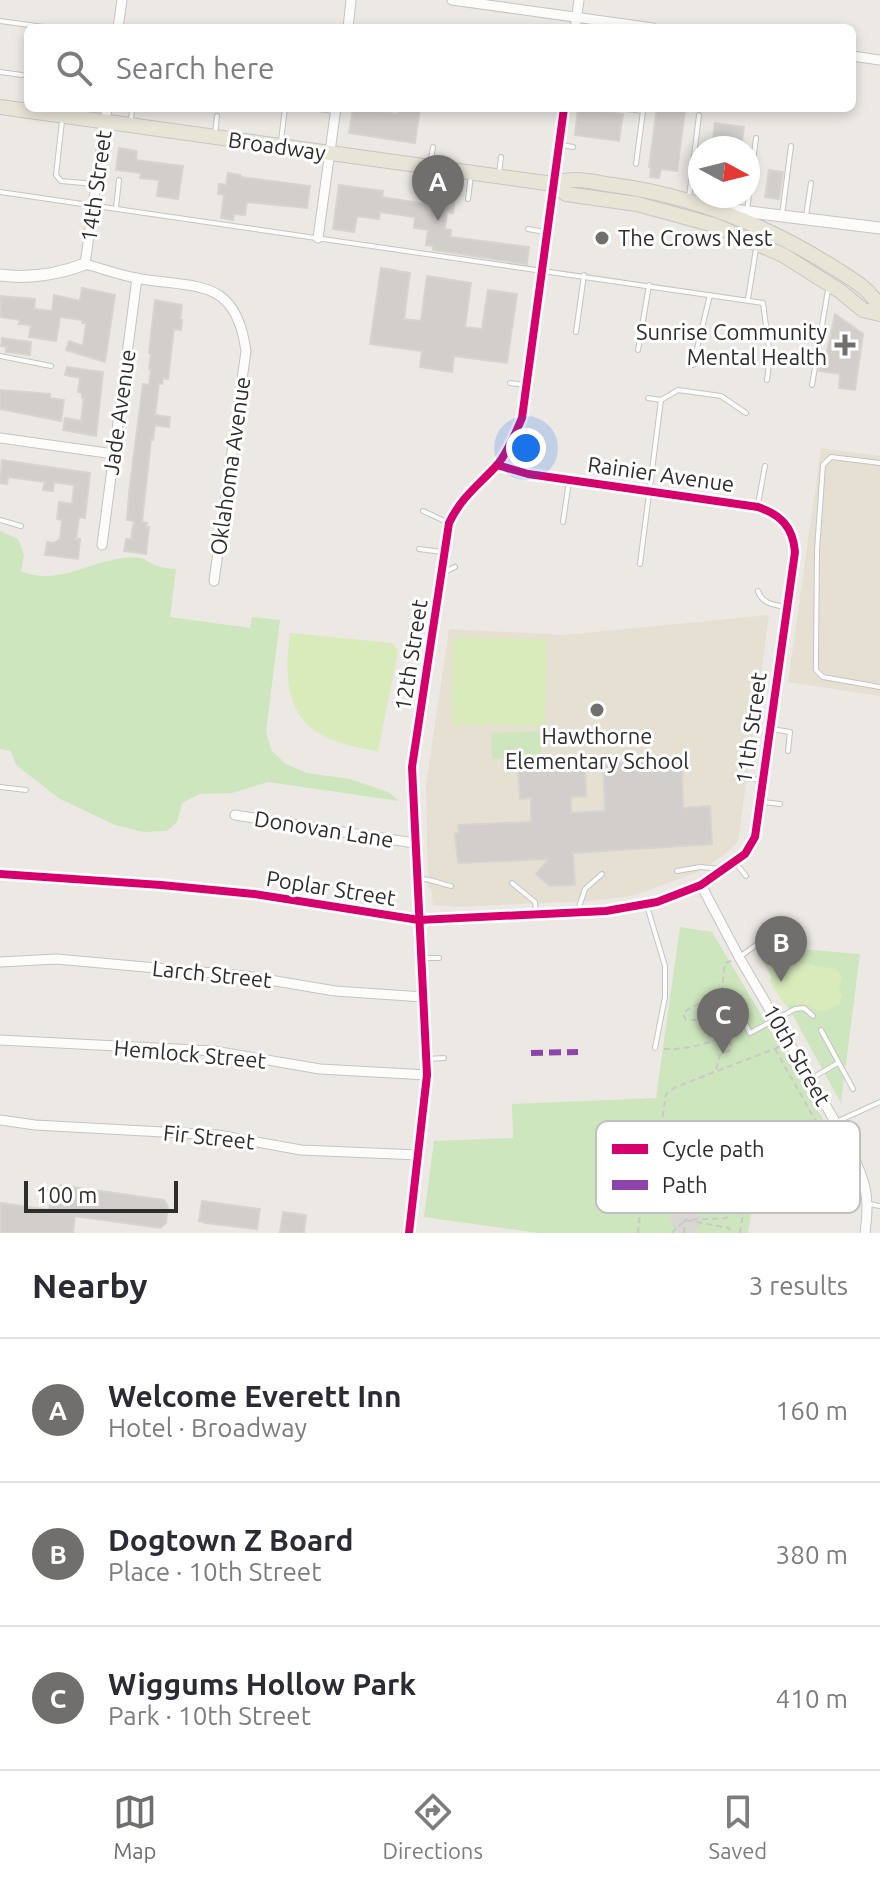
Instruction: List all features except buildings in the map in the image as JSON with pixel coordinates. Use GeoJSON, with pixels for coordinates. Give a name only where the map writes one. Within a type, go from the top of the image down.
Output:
{"type":"FeatureCollection","features":[{"type":"Feature","properties":{"kind":"main road","name":"Broadway"},"geometry":{"type":"LineString","coordinates":[[0,107],[24,110]]}},
{"type":"Feature","properties":{"kind":"main road","name":"Broadway"},"geometry":{"type":"LineString","coordinates":[[39,112],[106,114],[130,124],[553,184]]}},
{"type":"Feature","properties":{"kind":"main road"},"geometry":{"type":"LineString","coordinates":[[553,184],[569,178],[659,191],[688,200]]}},
{"type":"Feature","properties":{"kind":"main road"},"geometry":{"type":"LineString","coordinates":[[553,184],[566,194],[673,212],[757,242],[829,283],[863,310],[880,312],[876,298],[843,274],[746,216],[713,208]]}},
{"type":"Feature","properties":{"kind":"street"},"geometry":{"type":"LineString","coordinates":[[119,24],[122,0]]}},
{"type":"Feature","properties":{"kind":"street"},"geometry":{"type":"LineString","coordinates":[[348,24],[351,0]]}},
{"type":"Feature","properties":{"kind":"street"},"geometry":{"type":"LineString","coordinates":[[452,0],[576,23],[579,0]]}},
{"type":"Feature","properties":{"kind":"street"},"geometry":{"type":"LineString","coordinates":[[856,57],[880,60]]}},
{"type":"Feature","properties":{"kind":"street"},"geometry":{"type":"LineString","coordinates":[[318,238],[336,112]]}},
{"type":"Feature","properties":{"kind":"street","name":"12th Street"},"geometry":{"type":"LineString","coordinates":[[410,1233],[427,1075],[412,767],[449,523],[463,498],[497,465],[522,418],[563,112]]}},
{"type":"Feature","properties":{"kind":"street","name":"14th Street"},"geometry":{"type":"LineString","coordinates":[[85,264],[106,114]]}},
{"type":"Feature","properties":{"kind":"street"},"geometry":{"type":"LineString","coordinates":[[746,216],[782,216],[880,228]]}},
{"type":"Feature","properties":{"kind":"street"},"geometry":{"type":"LineString","coordinates":[[0,275],[16,277],[67,271],[85,264],[137,278]]}},
{"type":"Feature","properties":{"kind":"street","name":"Oklahoma Avenue"},"geometry":{"type":"LineString","coordinates":[[137,278],[208,289],[220,294],[242,324],[246,351],[214,581]]}},
{"type":"Feature","properties":{"kind":"street","name":"Jade Avenue"},"geometry":{"type":"LineString","coordinates":[[102,545],[137,278]]}},
{"type":"Feature","properties":{"kind":"street"},"geometry":{"type":"LineString","coordinates":[[0,438],[114,454]]}},
{"type":"Feature","properties":{"kind":"street","name":"Rainier Avenue"},"geometry":{"type":"LineString","coordinates":[[497,465],[528,474],[758,507],[771,511],[789,527],[795,552]]}},
{"type":"Feature","properties":{"kind":"street","name":"11th Street"},"geometry":{"type":"LineString","coordinates":[[701,885],[745,854],[755,837],[795,552]]}},
{"type":"Feature","properties":{"kind":"street","name":"Donovan Lane"},"geometry":{"type":"LineString","coordinates":[[235,815],[414,843]]}},
{"type":"Feature","properties":{"kind":"street","name":"Poplar Street"},"geometry":{"type":"LineString","coordinates":[[0,874],[254,894],[419,920],[606,911],[647,904],[701,885]]}},
{"type":"Feature","properties":{"kind":"street","name":"10th Street"},"geometry":{"type":"LineString","coordinates":[[701,885],[739,957],[835,1121]]}},
{"type":"Feature","properties":{"kind":"street","name":"Larch Street"},"geometry":{"type":"LineString","coordinates":[[0,962],[56,959],[246,976],[335,991],[423,997]]}},
{"type":"Feature","properties":{"kind":"street","name":"Hemlock Street"},"geometry":{"type":"LineString","coordinates":[[0,1040],[214,1051],[320,1069],[427,1075]]}},
{"type":"Feature","properties":{"kind":"street","name":"Fir Street"},"geometry":{"type":"LineString","coordinates":[[0,1120],[35,1125],[218,1135],[301,1150],[419,1155]]}},
{"type":"Feature","properties":{"kind":"street","name":"10th Street"},"geometry":{"type":"LineString","coordinates":[[860,1171],[869,1204],[865,1233]]}},
{"type":"Feature","properties":{"kind":"lane"},"geometry":{"type":"LineString","coordinates":[[0,21],[24,24]]}},
{"type":"Feature","properties":{"kind":"lane"},"geometry":{"type":"LineString","coordinates":[[0,72],[22,75]]}},
{"type":"Feature","properties":{"kind":"lane"},"geometry":{"type":"LineString","coordinates":[[130,124],[132,112]]}},
{"type":"Feature","properties":{"kind":"lane"},"geometry":{"type":"LineString","coordinates":[[280,146],[284,112]]}},
{"type":"Feature","properties":{"kind":"lane"},"geometry":{"type":"LineString","coordinates":[[636,164],[643,112]]}},
{"type":"Feature","properties":{"kind":"lane"},"geometry":{"type":"LineString","coordinates":[[63,115],[56,175],[61,181],[96,185]]}},
{"type":"Feature","properties":{"kind":"lane"},"geometry":{"type":"LineString","coordinates":[[697,136],[699,115]]}},
{"type":"Feature","properties":{"kind":"lane"},"geometry":{"type":"LineString","coordinates":[[215,136],[217,116]]}},
{"type":"Feature","properties":{"kind":"lane"},"geometry":{"type":"LineString","coordinates":[[559,145],[573,147]]}},
{"type":"Feature","properties":{"kind":"lane"},"geometry":{"type":"LineString","coordinates":[[782,216],[791,146]]}},
{"type":"Feature","properties":{"kind":"lane"},"geometry":{"type":"LineString","coordinates":[[418,187],[433,147]]}},
{"type":"Feature","properties":{"kind":"lane"},"geometry":{"type":"LineString","coordinates":[[499,177],[501,157]]}},
{"type":"Feature","properties":{"kind":"lane"},"geometry":{"type":"LineString","coordinates":[[468,199],[471,173]]}},
{"type":"Feature","properties":{"kind":"lane"},"geometry":{"type":"LineString","coordinates":[[116,208],[119,180]]}},
{"type":"Feature","properties":{"kind":"lane"},"geometry":{"type":"LineString","coordinates":[[806,219],[811,183]]}},
{"type":"Feature","properties":{"kind":"lane"},"geometry":{"type":"LineString","coordinates":[[0,192],[318,238],[410,248],[763,303],[770,356],[767,380]]}},
{"type":"Feature","properties":{"kind":"lane"},"geometry":{"type":"LineString","coordinates":[[746,216],[747,208]]}},
{"type":"Feature","properties":{"kind":"lane"},"geometry":{"type":"LineString","coordinates":[[528,229],[547,232]]}},
{"type":"Feature","properties":{"kind":"lane"},"geometry":{"type":"LineString","coordinates":[[748,300],[757,242]]}},
{"type":"Feature","properties":{"kind":"lane"},"geometry":{"type":"LineString","coordinates":[[576,332],[584,275]]}},
{"type":"Feature","properties":{"kind":"lane"},"geometry":{"type":"LineString","coordinates":[[812,385],[829,283]]}},
{"type":"Feature","properties":{"kind":"lane"},"geometry":{"type":"LineString","coordinates":[[638,350],[649,285]]}},
{"type":"Feature","properties":{"kind":"lane"},"geometry":{"type":"LineString","coordinates":[[693,365],[710,295]]}},
{"type":"Feature","properties":{"kind":"lane"},"geometry":{"type":"LineString","coordinates":[[0,356],[51,366]]}},
{"type":"Feature","properties":{"kind":"lane"},"geometry":{"type":"LineString","coordinates":[[510,383],[527,385]]}},
{"type":"Feature","properties":{"kind":"lane"},"geometry":{"type":"LineString","coordinates":[[648,398],[661,400],[678,390],[721,396],[746,413]]}},
{"type":"Feature","properties":{"kind":"lane"},"geometry":{"type":"LineString","coordinates":[[640,564],[661,400]]}},
{"type":"Feature","properties":{"kind":"lane"},"geometry":{"type":"LineString","coordinates":[[510,416],[522,418]]}},
{"type":"Feature","properties":{"kind":"lane"},"geometry":{"type":"LineString","coordinates":[[879,685],[823,677],[816,670],[823,465],[831,457],[880,463]]}},
{"type":"Feature","properties":{"kind":"lane"},"geometry":{"type":"LineString","coordinates":[[758,507],[765,466]]}},
{"type":"Feature","properties":{"kind":"lane"},"geometry":{"type":"LineString","coordinates":[[563,522],[569,480]]}},
{"type":"Feature","properties":{"kind":"lane"},"geometry":{"type":"LineString","coordinates":[[423,511],[449,523]]}},
{"type":"Feature","properties":{"kind":"lane"},"geometry":{"type":"LineString","coordinates":[[0,520],[21,526]]}},
{"type":"Feature","properties":{"kind":"lane"},"geometry":{"type":"LineString","coordinates":[[419,549],[445,552]]}},
{"type":"Feature","properties":{"kind":"lane"},"geometry":{"type":"LineString","coordinates":[[442,573],[455,567]]}},
{"type":"Feature","properties":{"kind":"lane"},"geometry":{"type":"LineString","coordinates":[[758,591],[763,599],[773,605],[787,607]]}},
{"type":"Feature","properties":{"kind":"lane"},"geometry":{"type":"LineString","coordinates":[[769,729],[790,732],[788,751]]}},
{"type":"Feature","properties":{"kind":"lane"},"geometry":{"type":"LineString","coordinates":[[737,777],[762,780]]}},
{"type":"Feature","properties":{"kind":"lane"},"geometry":{"type":"LineString","coordinates":[[0,787],[26,790]]}},
{"type":"Feature","properties":{"kind":"lane"},"geometry":{"type":"LineString","coordinates":[[759,802],[780,804]]}},
{"type":"Feature","properties":{"kind":"lane"},"geometry":{"type":"LineString","coordinates":[[735,861],[746,876]]}},
{"type":"Feature","properties":{"kind":"lane"},"geometry":{"type":"LineString","coordinates":[[677,871],[700,867],[724,869]]}},
{"type":"Feature","properties":{"kind":"lane"},"geometry":{"type":"LineString","coordinates":[[578,913],[585,889],[602,874]]}},
{"type":"Feature","properties":{"kind":"lane"},"geometry":{"type":"LineString","coordinates":[[417,879],[430,878],[451,886]]}},
{"type":"Feature","properties":{"kind":"lane"},"geometry":{"type":"LineString","coordinates":[[512,883],[535,902],[536,914]]}},
{"type":"Feature","properties":{"kind":"lane"},"geometry":{"type":"LineString","coordinates":[[647,904],[665,966],[665,997],[655,1048]]}},
{"type":"Feature","properties":{"kind":"lane"},"geometry":{"type":"LineString","coordinates":[[739,957],[756,945]]}},
{"type":"Feature","properties":{"kind":"lane"},"geometry":{"type":"LineString","coordinates":[[421,958],[439,958]]}},
{"type":"Feature","properties":{"kind":"lane"},"geometry":{"type":"LineString","coordinates":[[746,1025],[750,1033],[795,1009],[804,1008],[813,1016]]}},
{"type":"Feature","properties":{"kind":"lane"},"geometry":{"type":"LineString","coordinates":[[821,1030],[853,1089]]}},
{"type":"Feature","properties":{"kind":"lane"},"geometry":{"type":"LineString","coordinates":[[427,1059],[444,1058]]}},
{"type":"Feature","properties":{"kind":"lane"},"geometry":{"type":"LineString","coordinates":[[812,1078],[838,1063]]}},
{"type":"Feature","properties":{"kind":"lane"},"geometry":{"type":"LineString","coordinates":[[838,1121],[880,1102]]}},
{"type":"Feature","properties":{"kind":"lane"},"geometry":{"type":"LineString","coordinates":[[869,1204],[880,1206]]}},
{"type":"Feature","properties":{"kind":"path"},"geometry":{"type":"LineString","coordinates":[[716,1020],[707,1017],[686,1020],[683,1014],[712,998],[722,988],[725,963],[739,957]]}},
{"type":"Feature","properties":{"kind":"path"},"geometry":{"type":"LineString","coordinates":[[712,998],[716,1020],[731,1048],[720,1055],[716,1072]]}},
{"type":"Feature","properties":{"kind":"path"},"geometry":{"type":"LineString","coordinates":[[655,1048],[689,1049],[727,1036],[746,1025]]}},
{"type":"Feature","properties":{"kind":"path"},"geometry":{"type":"LineString","coordinates":[[662,1121],[666,1094],[676,1087],[791,1043]]}},
{"type":"Feature","properties":{"kind":"path"},"geometry":{"type":"LineString","coordinates":[[775,1049],[816,1121]]}},
{"type":"Feature","properties":{"kind":"path"},"geometry":{"type":"LineString","coordinates":[[638,1233],[640,1213]]}},
{"type":"Feature","properties":{"kind":"path"},"geometry":{"type":"LineString","coordinates":[[709,1218],[710,1213]]}},
{"type":"Feature","properties":{"kind":"path"},"geometry":{"type":"LineString","coordinates":[[672,1233],[685,1220],[726,1218],[730,1213],[743,1214],[740,1233]]}},
{"type":"Feature","properties":{"kind":"path"},"geometry":{"type":"LineString","coordinates":[[684,1233],[685,1220]]}},
{"type":"Feature","properties":{"kind":"path"},"geometry":{"type":"LineString","coordinates":[[685,1220],[729,1228],[731,1233]]}},
{"type":"Feature","properties":{"kind":"shaded area"},"geometry":{"type":"Polygon","coordinates":[[[821,448],[880,456],[880,696],[788,682],[821,448]]]}},
{"type":"Feature","properties":{"kind":"shaded area","name":"Hawthorne Elementary School"},"geometry":{"type":"Polygon","coordinates":[[[769,615],[738,842],[724,855],[698,872],[632,896],[458,907],[433,905],[428,887],[426,785],[449,629],[564,635],[769,615]]]}},
{"type":"Feature","properties":{"kind":"shaded area"},"geometry":{"type":"Polygon","coordinates":[[[672,1213],[700,1213],[700,1225],[692,1233],[680,1233],[672,1225],[672,1213]]]}},
{"type":"Feature","properties":{"kind":"green space"},"geometry":{"type":"Polygon","coordinates":[[[0,531],[18,539],[24,555],[21,571],[50,576],[110,560],[140,558],[157,566],[176,569],[170,617],[250,628],[252,617],[280,620],[266,732],[272,751],[286,764],[307,773],[350,779],[388,792],[399,801],[268,782],[232,793],[200,794],[182,803],[177,822],[167,831],[143,832],[115,825],[60,799],[16,765],[11,751],[0,749],[0,531]]]}},
{"type":"Feature","properties":{"kind":"green space"},"geometry":{"type":"Polygon","coordinates":[[[290,633],[392,643],[398,651],[378,751],[330,739],[301,717],[293,702],[289,683],[290,633]]]}},
{"type":"Feature","properties":{"kind":"green space"},"geometry":{"type":"Polygon","coordinates":[[[457,637],[547,639],[545,726],[451,724],[453,640],[457,637]]]}},
{"type":"Feature","properties":{"kind":"green space"},"geometry":{"type":"Polygon","coordinates":[[[540,731],[541,757],[492,759],[491,733],[540,731]]]}},
{"type":"Feature","properties":{"kind":"green space"},"geometry":{"type":"Polygon","coordinates":[[[680,927],[712,932],[824,1121],[596,1121],[596,1213],[751,1213],[748,1233],[539,1233],[424,1217],[434,1141],[513,1138],[512,1104],[656,1098],[680,927]]]}},
{"type":"Feature","properties":{"kind":"green space"},"geometry":{"type":"Polygon","coordinates":[[[777,947],[860,954],[841,1103],[759,954],[777,947]]]}},
{"type":"Feature","properties":{"kind":"green space"},"geometry":{"type":"Polygon","coordinates":[[[785,960],[836,969],[842,977],[839,1005],[823,1011],[802,1004],[785,1005],[770,981],[774,968],[785,960]]]}},
{"type":"Feature","properties":{"kind":"marked path"},"geometry":{"type":"LineString","coordinates":[[531,1053],[578,1052]]}},
{"type":"Feature","properties":{"kind":"cycle path"},"geometry":{"type":"LineString","coordinates":[[409,1233],[427,1075],[412,767],[449,523],[465,498],[502,459],[522,418],[563,112]]}},
{"type":"Feature","properties":{"kind":"cycle path"},"geometry":{"type":"LineString","coordinates":[[0,874],[254,894],[419,920],[606,911],[657,902],[701,885],[745,854],[755,837],[795,552],[788,529],[779,518],[758,507],[528,474],[497,465]]}},
{"type":"Feature","properties":{"kind":"place","name":"Welcome Everett Inn"},"geometry":{"type":"Point","coordinates":[438,221]}},
{"type":"Feature","properties":{"kind":"place","name":"The Crows Nest"},"geometry":{"type":"Point","coordinates":[602,238]}},
{"type":"Feature","properties":{"kind":"place","name":"Sunrise Community Mental Health"},"geometry":{"type":"Point","coordinates":[845,345]}},
{"type":"Feature","properties":{"kind":"place","name":"Hawthorne Elementary School"},"geometry":{"type":"Point","coordinates":[597,710]}},
{"type":"Feature","properties":{"kind":"place","name":"Dogtown Z Board"},"geometry":{"type":"Point","coordinates":[781,982]}},
{"type":"Feature","properties":{"kind":"place","name":"Wiggums Hollow Park"},"geometry":{"type":"Point","coordinates":[723,1054]}}]}
